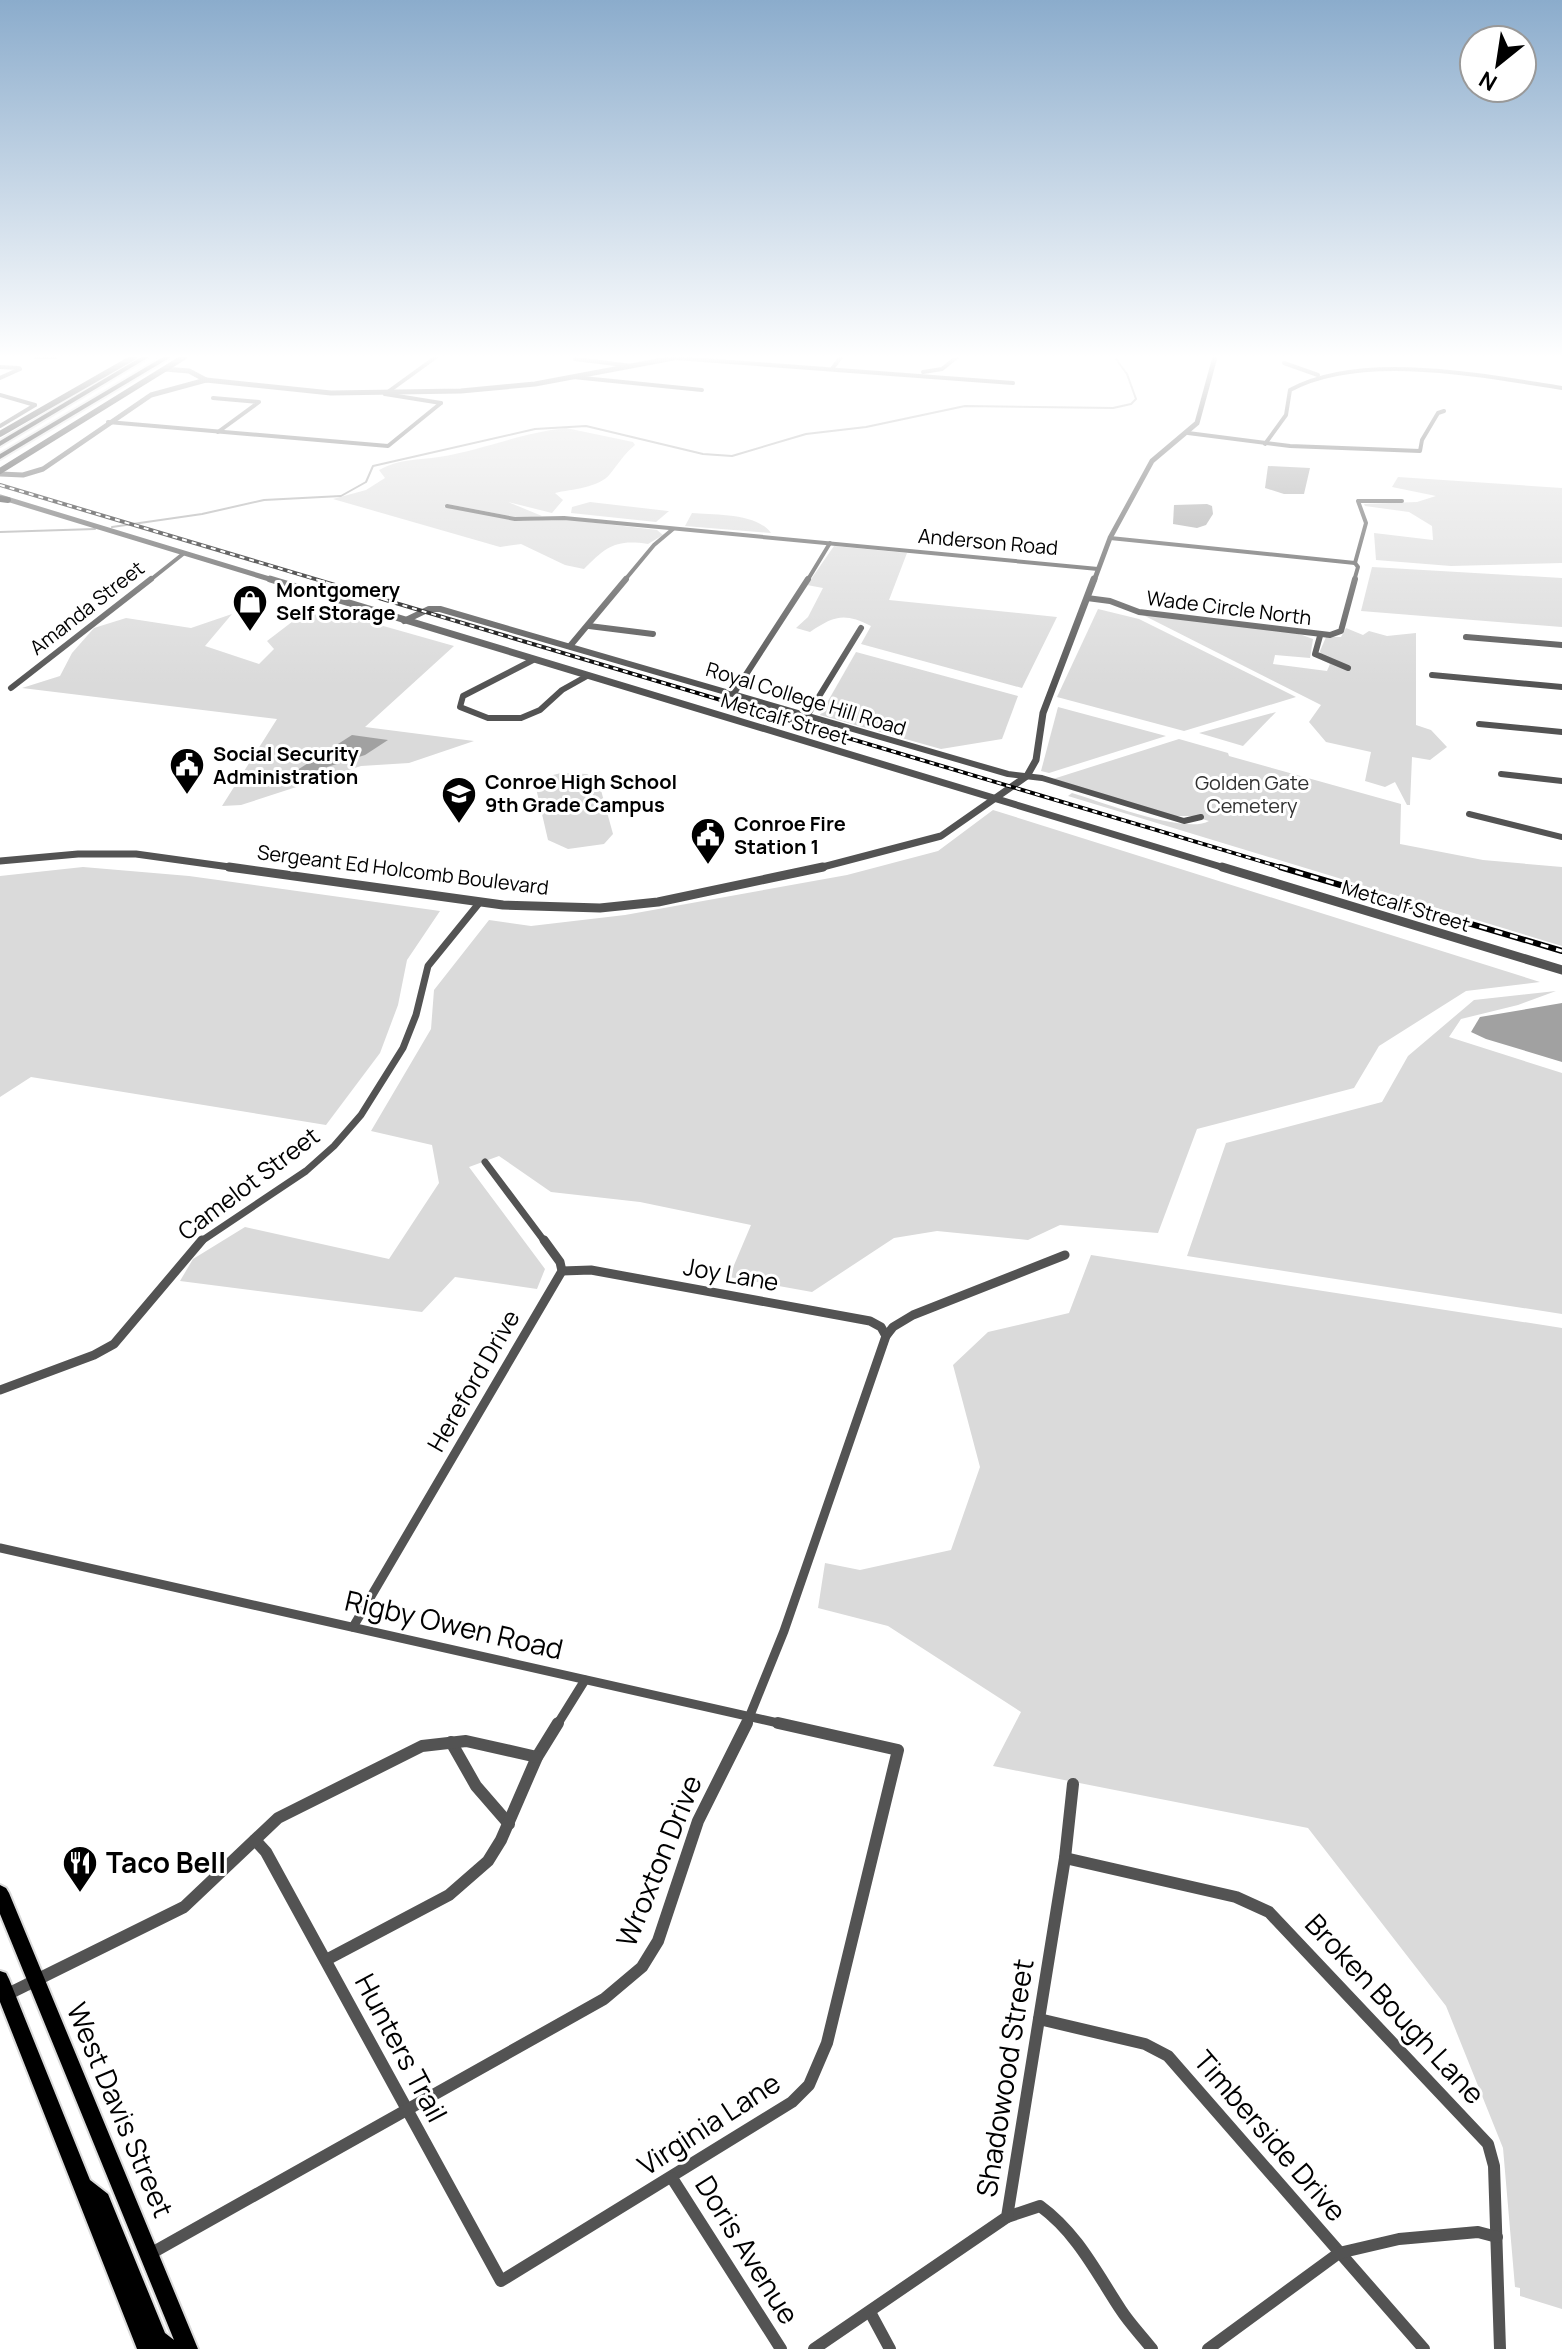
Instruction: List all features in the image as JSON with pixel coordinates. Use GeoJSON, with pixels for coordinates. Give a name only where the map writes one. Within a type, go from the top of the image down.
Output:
{"type":"FeatureCollection","features":[{"type":"Feature","properties":{"kind":"main road","name":"West Davis Street"},"geometry":{"type":"LineString","coordinates":[[0,1893],[188,2349]]}},
{"type":"Feature","properties":{"kind":"main road"},"geometry":{"type":"LineString","coordinates":[[3,1987],[147,2349]]}},
{"type":"Feature","properties":{"kind":"main road"},"geometry":{"type":"LineString","coordinates":[[82,2186],[101,2201],[158,2340],[168,2349]]}},
{"type":"Feature","properties":{"kind":"street"},"geometry":{"type":"LineString","coordinates":[[0,472],[23,475],[46,467]]}},
{"type":"Feature","properties":{"kind":"street"},"geometry":{"type":"LineString","coordinates":[[1027,776],[1036,760],[1043,713],[1110,538],[1149,467]]}},
{"type":"Feature","properties":{"kind":"street","name":"Metcalf Street"},"geometry":{"type":"LineString","coordinates":[[3,499],[1562,970]]}},
{"type":"Feature","properties":{"kind":"street"},"geometry":{"type":"LineString","coordinates":[[1355,563],[1366,523],[1358,501],[1402,501]]}},
{"type":"Feature","properties":{"kind":"street","name":"Anderson Road"},"geometry":{"type":"LineString","coordinates":[[447,506],[515,519],[559,518],[1098,569]]}},
{"type":"Feature","properties":{"kind":"street"},"geometry":{"type":"LineString","coordinates":[[570,646],[654,545],[673,529]]}},
{"type":"Feature","properties":{"kind":"street"},"geometry":{"type":"LineString","coordinates":[[1110,538],[1355,563]]}},
{"type":"Feature","properties":{"kind":"street"},"geometry":{"type":"LineString","coordinates":[[734,693],[830,543]]}},
{"type":"Feature","properties":{"kind":"street","name":"Amanda Street"},"geometry":{"type":"LineString","coordinates":[[11,688],[183,554]]}},
{"type":"Feature","properties":{"kind":"street"},"geometry":{"type":"LineString","coordinates":[[1348,668],[1315,654],[1320,636],[1341,631],[1358,567],[1355,563]]}},
{"type":"Feature","properties":{"kind":"street","name":"Wade Circle North"},"geometry":{"type":"LineString","coordinates":[[1087,598],[1110,601],[1139,612],[1320,636]]}},
{"type":"Feature","properties":{"kind":"street","name":"Royal College Hill Road"},"geometry":{"type":"LineString","coordinates":[[404,621],[429,609],[440,609],[1008,774],[1027,776],[1184,821],[1201,817]]}},
{"type":"Feature","properties":{"kind":"street"},"geometry":{"type":"LineString","coordinates":[[589,626],[653,634]]}},
{"type":"Feature","properties":{"kind":"street"},"geometry":{"type":"LineString","coordinates":[[807,716],[861,628]]}},
{"type":"Feature","properties":{"kind":"street"},"geometry":{"type":"LineString","coordinates":[[1466,637],[1562,645]]}},
{"type":"Feature","properties":{"kind":"street"},"geometry":{"type":"LineString","coordinates":[[533,660],[463,696],[460,707],[472,716],[500,719],[531,714],[543,708],[560,691],[587,676]]}},
{"type":"Feature","properties":{"kind":"street"},"geometry":{"type":"LineString","coordinates":[[1432,675],[1562,687]]}},
{"type":"Feature","properties":{"kind":"street"},"geometry":{"type":"LineString","coordinates":[[1479,724],[1562,732]]}},
{"type":"Feature","properties":{"kind":"street"},"geometry":{"type":"LineString","coordinates":[[1501,774],[1562,781]]}},
{"type":"Feature","properties":{"kind":"street","name":"Sergeant Ed Holcomb Boulevard"},"geometry":{"type":"LineString","coordinates":[[0,861],[103,853],[162,856],[480,902],[540,908],[600,908],[688,896],[792,875],[918,843],[954,829],[1027,776]]}},
{"type":"Feature","properties":{"kind":"street"},"geometry":{"type":"LineString","coordinates":[[1469,814],[1562,837]]}},
{"type":"Feature","properties":{"kind":"street","name":"Camelot Street"},"geometry":{"type":"LineString","coordinates":[[0,1390],[94,1355],[114,1344],[182,1260],[207,1235],[306,1171],[334,1146],[361,1115],[403,1048],[416,1015],[428,966],[480,902]]}},
{"type":"Feature","properties":{"kind":"street"},"geometry":{"type":"LineString","coordinates":[[485,1162],[560,1262],[562,1271]]}},
{"type":"Feature","properties":{"kind":"street"},"geometry":{"type":"LineString","coordinates":[[886,1336],[900,1322],[913,1315],[1065,1255]]}},
{"type":"Feature","properties":{"kind":"street","name":"Joy Lane"},"geometry":{"type":"LineString","coordinates":[[562,1271],[591,1270],[870,1321],[881,1327],[886,1336]]}},
{"type":"Feature","properties":{"kind":"street","name":"Hereford Drive"},"geometry":{"type":"LineString","coordinates":[[353,1627],[562,1271]]}},
{"type":"Feature","properties":{"kind":"street","name":"Wroxton Drive"},"geometry":{"type":"LineString","coordinates":[[150,2254],[604,1999],[642,1967],[658,1941],[698,1821],[750,1716],[784,1631],[886,1336]]}},
{"type":"Feature","properties":{"kind":"street","name":"Rigby Owen Road"},"geometry":{"type":"LineString","coordinates":[[0,1548],[898,1750]]}},
{"type":"Feature","properties":{"kind":"street"},"geometry":{"type":"LineString","coordinates":[[326,1960],[449,1895],[488,1861],[509,1824],[537,1757],[585,1680]]}},
{"type":"Feature","properties":{"kind":"street"},"geometry":{"type":"LineString","coordinates":[[3,1987],[36,1981],[184,1907],[278,1818],[422,1746],[466,1741],[537,1757]]}},
{"type":"Feature","properties":{"kind":"street"},"geometry":{"type":"LineString","coordinates":[[451,1742],[460,1763],[496,1812],[509,1824]]}},
{"type":"Feature","properties":{"kind":"street","name":"Virginia Lane"},"geometry":{"type":"LineString","coordinates":[[501,2281],[792,2102],[809,2085],[820,2064],[898,1750]]}},
{"type":"Feature","properties":{"kind":"street","name":"Shadowood Street"},"geometry":{"type":"LineString","coordinates":[[814,2349],[1007,2217],[1065,1858],[1073,1784]]}},
{"type":"Feature","properties":{"kind":"street","name":"Hunters Trail"},"geometry":{"type":"LineString","coordinates":[[255,1840],[266,1852],[501,2281]]}},
{"type":"Feature","properties":{"kind":"street","name":"Broken Bough Lane"},"geometry":{"type":"LineString","coordinates":[[1065,1858],[1236,1897],[1269,1912],[1488,2144],[1494,2166],[1500,2349]]}},
{"type":"Feature","properties":{"kind":"street","name":"Timberside Drive"},"geometry":{"type":"LineString","coordinates":[[1039,2019],[1145,2044],[1168,2056],[1424,2349]]}},
{"type":"Feature","properties":{"kind":"street","name":"Doris Avenue"},"geometry":{"type":"LineString","coordinates":[[672,2178],[781,2349]]}},
{"type":"Feature","properties":{"kind":"street"},"geometry":{"type":"LineString","coordinates":[[1007,2217],[1040,2206],[1055,2216],[1069,2230],[1122,2312],[1152,2349]]}},
{"type":"Feature","properties":{"kind":"street"},"geometry":{"type":"LineString","coordinates":[[1208,2349],[1339,2253],[1399,2239],[1478,2232],[1497,2237]]}},
{"type":"Feature","properties":{"kind":"street"},"geometry":{"type":"LineString","coordinates":[[870,2312],[890,2349]]}},
{"type":"Feature","properties":{"kind":"green space"},"geometry":{"type":"Polygon","coordinates":[[[387,467],[616,467],[599,482],[555,493],[563,500],[552,513],[508,502],[542,516],[521,518],[447,504],[444,507],[523,521],[563,519],[657,530],[663,535],[648,544],[612,546],[584,569],[565,565],[521,544],[500,547],[333,499],[366,490],[385,478],[379,470],[387,467]]]}},
{"type":"Feature","properties":{"kind":"green space"},"geometry":{"type":"Polygon","coordinates":[[[1398,477],[1562,488],[1562,563],[1451,566],[1376,560],[1374,533],[1433,540],[1432,526],[1409,512],[1365,506],[1417,502],[1436,496],[1392,487],[1398,477]]]}},
{"type":"Feature","properties":{"kind":"green space"},"geometry":{"type":"Polygon","coordinates":[[[590,502],[669,511],[656,522],[571,513],[572,507],[590,502]]]}},
{"type":"Feature","properties":{"kind":"green space"},"geometry":{"type":"Polygon","coordinates":[[[692,513],[746,518],[764,526],[771,533],[685,526],[692,513]]]}},
{"type":"Feature","properties":{"kind":"green space"},"geometry":{"type":"Polygon","coordinates":[[[834,546],[907,553],[889,600],[1057,617],[1022,688],[861,644],[871,626],[854,619],[833,619],[810,632],[796,628],[808,617],[823,588],[807,585],[834,546]]]}},
{"type":"Feature","properties":{"kind":"green space"},"geometry":{"type":"Polygon","coordinates":[[[1372,567],[1562,578],[1562,627],[1361,611],[1372,567]]]}},
{"type":"Feature","properties":{"kind":"green space"},"geometry":{"type":"Polygon","coordinates":[[[1098,609],[1139,619],[1296,697],[1184,731],[1057,697],[1098,609]]]}},
{"type":"Feature","properties":{"kind":"green space"},"geometry":{"type":"Polygon","coordinates":[[[232,614],[205,646],[259,664],[274,649],[267,641],[301,615],[341,614],[454,646],[365,727],[474,741],[409,763],[361,766],[241,805],[222,806],[277,719],[22,688],[60,676],[72,653],[94,628],[126,618],[191,628],[232,614]]]}},
{"type":"Feature","properties":{"kind":"green space"},"geometry":{"type":"Polygon","coordinates":[[[1143,615],[1230,622],[1294,633],[1313,639],[1310,658],[1275,655],[1273,664],[1327,671],[1330,664],[1322,660],[1320,651],[1326,637],[1341,637],[1346,628],[1363,635],[1369,631],[1387,636],[1416,633],[1416,725],[1431,730],[1447,747],[1430,760],[1412,757],[1410,805],[1407,805],[1395,782],[1385,787],[1365,781],[1371,752],[1326,742],[1309,722],[1321,705],[1143,615]]]}},
{"type":"Feature","properties":{"kind":"green space"},"geometry":{"type":"Polygon","coordinates":[[[856,652],[1018,696],[1002,739],[941,749],[820,715],[856,652]]]}},
{"type":"Feature","properties":{"kind":"green space"},"geometry":{"type":"Polygon","coordinates":[[[1058,707],[1166,736],[1049,773],[1041,771],[1058,707]]]}},
{"type":"Feature","properties":{"kind":"green space"},"geometry":{"type":"Polygon","coordinates":[[[1276,712],[1243,746],[1199,733],[1276,712]]]}},
{"type":"Feature","properties":{"kind":"green space","name":"Golden Gate Cemetery"},"geometry":{"type":"Polygon","coordinates":[[[1179,739],[1401,804],[1400,844],[1483,860],[1562,867],[1562,946],[1068,796],[1072,793],[1182,824],[1209,821],[1192,816],[1175,816],[1053,779],[1179,739]]]}},
{"type":"Feature","properties":{"kind":"green space"},"geometry":{"type":"Polygon","coordinates":[[[587,774],[599,783],[613,834],[604,844],[568,849],[548,840],[536,788],[549,776],[587,774]]]}},
{"type":"Feature","properties":{"kind":"green space"},"geometry":{"type":"Polygon","coordinates":[[[993,810],[1540,982],[1466,991],[1379,1046],[1354,1088],[1197,1129],[1158,1233],[1060,1225],[1028,1240],[937,1231],[894,1238],[812,1292],[729,1277],[751,1225],[640,1202],[551,1192],[499,1156],[469,1167],[545,1269],[537,1289],[455,1277],[422,1312],[180,1281],[193,1259],[245,1227],[389,1259],[439,1183],[432,1145],[371,1131],[431,1029],[434,990],[489,920],[531,926],[625,915],[847,875],[938,851],[993,810]]]}},
{"type":"Feature","properties":{"kind":"green space"},"geometry":{"type":"Polygon","coordinates":[[[83,867],[189,876],[440,911],[407,960],[398,1005],[380,1053],[326,1125],[31,1077],[0,1097],[0,876],[83,867]]]}},
{"type":"Feature","properties":{"kind":"green space"},"geometry":{"type":"Polygon","coordinates":[[[1556,991],[1518,1005],[1461,1019],[1449,1037],[1562,1073],[1562,1314],[1187,1256],[1226,1143],[1382,1102],[1408,1056],[1474,1000],[1556,991]]]}},
{"type":"Feature","properties":{"kind":"green space"},"geometry":{"type":"Polygon","coordinates":[[[1091,1255],[1562,1328],[1562,2309],[1520,2296],[1520,2288],[1515,2287],[1503,2148],[1446,2006],[1308,1828],[993,1766],[1021,1712],[888,1626],[818,1608],[825,1563],[860,1570],[951,1550],[980,1467],[953,1365],[988,1332],[1069,1313],[1091,1255]]]}},
{"type":"Feature","properties":{"kind":"shaded area"},"geometry":{"type":"Polygon","coordinates":[[[1268,467],[1310,468],[1304,494],[1284,494],[1265,488],[1268,467]]]}},
{"type":"Feature","properties":{"kind":"shaded area"},"geometry":{"type":"Polygon","coordinates":[[[1174,505],[1212,506],[1213,514],[1206,525],[1197,528],[1173,524],[1174,505]]]}},
{"type":"Feature","properties":{"kind":"shaded area"},"geometry":{"type":"Polygon","coordinates":[[[352,735],[388,740],[365,755],[277,783],[352,735]]]}},
{"type":"Feature","properties":{"kind":"shaded area"},"geometry":{"type":"Polygon","coordinates":[[[1562,1003],[1562,1062],[1471,1032],[1480,1017],[1562,1003]]]}},
{"type":"Feature","properties":{"kind":"waterway"},"geometry":{"type":"LineString","coordinates":[[112,527],[202,514],[264,500],[341,496],[366,482],[373,467]]}},
{"type":"Feature","properties":{"kind":"waterway"},"geometry":{"type":"LineString","coordinates":[[0,532],[95,529]]}},
{"type":"Feature","properties":{"kind":"railway"},"geometry":{"type":"LineString","coordinates":[[0,485],[1287,869]]}},
{"type":"Feature","properties":{"kind":"railway"},"geometry":{"type":"LineString","coordinates":[[1280,867],[1562,951]]}},
{"type":"Feature","properties":{"kind":"place","name":"Montgomery Self Storage"},"geometry":{"type":"Point","coordinates":[250,633]}},
{"type":"Feature","properties":{"kind":"place","name":"Social Security Administration"},"geometry":{"type":"Point","coordinates":[187,796]}},
{"type":"Feature","properties":{"kind":"place","name":"Conroe High School 9th Grade Campus"},"geometry":{"type":"Point","coordinates":[459,825]}},
{"type":"Feature","properties":{"kind":"place","name":"Conroe Fire Station 1"},"geometry":{"type":"Point","coordinates":[708,866]}},
{"type":"Feature","properties":{"kind":"place","name":"Taco Bell"},"geometry":{"type":"Point","coordinates":[80,1894]}}]}
